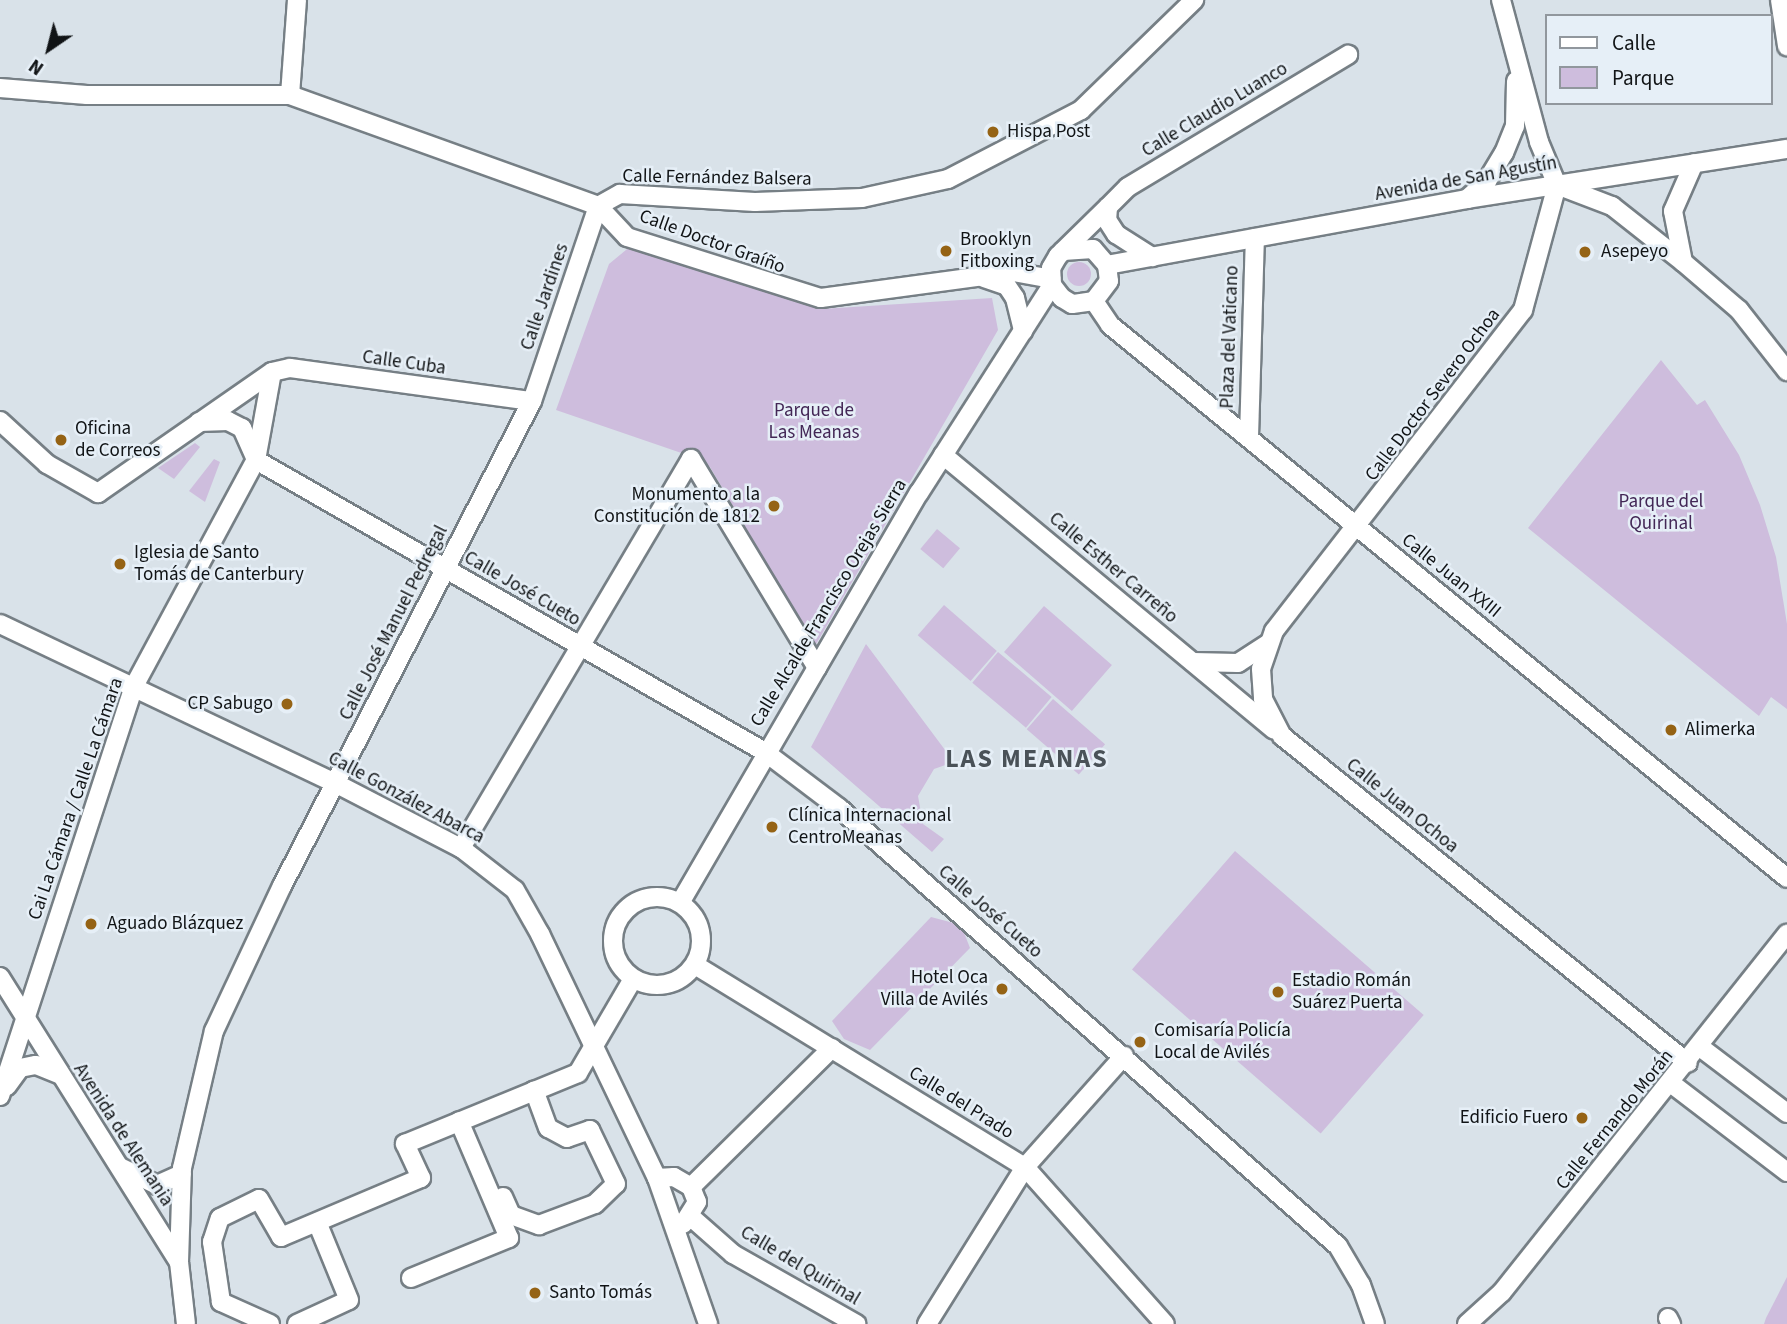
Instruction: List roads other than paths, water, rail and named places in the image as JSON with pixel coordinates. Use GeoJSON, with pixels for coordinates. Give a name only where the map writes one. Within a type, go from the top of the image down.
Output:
{"type":"FeatureCollection","features":[{"type":"Feature","properties":{"kind":"street"},"geometry":{"type":"LineString","coordinates":[[290,95],[297,0]]}},
{"type":"Feature","properties":{"kind":"street","name":"Calle Fernández Balsera"},"geometry":{"type":"LineString","coordinates":[[598,205],[620,194],[755,202],[862,198],[948,179],[1081,110],[1194,0]]}},
{"type":"Feature","properties":{"kind":"street"},"geometry":{"type":"LineString","coordinates":[[1501,0],[1539,142],[1557,185],[1612,206],[1683,262],[1739,310],[1787,372]]}},
{"type":"Feature","properties":{"kind":"street"},"geometry":{"type":"LineString","coordinates":[[1780,0],[1787,46]]}},
{"type":"Feature","properties":{"kind":"street","name":"Calle Claudio Luanco"},"geometry":{"type":"LineString","coordinates":[[1063,251],[1128,187],[1348,55]]}},
{"type":"Feature","properties":{"kind":"street"},"geometry":{"type":"LineString","coordinates":[[1467,199],[1488,181],[1515,126],[1517,63]]}},
{"type":"Feature","properties":{"kind":"street","name":"Calle Doctor Graíño"},"geometry":{"type":"LineString","coordinates":[[0,88],[87,95],[290,95],[598,205],[627,237],[821,299],[1013,272],[1052,282]]}},
{"type":"Feature","properties":{"kind":"street","name":"Avenida de San Agustín"},"geometry":{"type":"LineString","coordinates":[[1104,260],[1152,257],[1467,199],[1787,149]]}},
{"type":"Feature","properties":{"kind":"street"},"geometry":{"type":"LineString","coordinates":[[1683,262],[1673,211],[1694,163]]}},
{"type":"Feature","properties":{"kind":"street","name":"Calle Doctor Severo Ochoa"},"geometry":{"type":"LineString","coordinates":[[1357,527],[1523,310],[1557,185]]}},
{"type":"Feature","properties":{"kind":"street","name":"Calle Jardines"},"geometry":{"type":"LineString","coordinates":[[532,401],[598,205]]}},
{"type":"Feature","properties":{"kind":"street"},"geometry":{"type":"LineString","coordinates":[[1108,207],[1107,220],[1116,234],[1152,257]]}},
{"type":"Feature","properties":{"kind":"street"},"geometry":{"type":"LineString","coordinates":[[1104,260],[1083,246],[1063,251],[1054,261],[1052,282],[1072,304],[1094,301],[1109,281],[1101,228],[1108,207]]}},
{"type":"Feature","properties":{"kind":"street","name":"Plaza del Vaticano"},"geometry":{"type":"LineString","coordinates":[[1249,437],[1255,238]]}},
{"type":"Feature","properties":{"kind":"street"},"geometry":{"type":"LineString","coordinates":[[980,277],[1007,286],[1023,316],[1023,331]]}},
{"type":"Feature","properties":{"kind":"street","name":"Calle Alcalde Francisco Orejas Sierra"},"geometry":{"type":"LineString","coordinates":[[680,902],[765,752],[919,494],[1052,282]]}},
{"type":"Feature","properties":{"kind":"street","name":"Calle Juan XXIII"},"geometry":{"type":"LineString","coordinates":[[1094,301],[1107,322],[1787,878]]}},
{"type":"Feature","properties":{"kind":"street","name":"Calle Alcalde Francisco Orejas Sierra"},"geometry":{"type":"LineString","coordinates":[[1023,331],[1040,315],[1072,304]]}},
{"type":"Feature","properties":{"kind":"street","name":"Calle Cuba"},"geometry":{"type":"LineString","coordinates":[[272,372],[290,369],[532,401]]}},
{"type":"Feature","properties":{"kind":"street"},"geometry":{"type":"LineString","coordinates":[[0,421],[47,464],[98,493],[272,372]]}},
{"type":"Feature","properties":{"kind":"street","name":"Cai La Cámara / Calle La Cámara"},"geometry":{"type":"LineString","coordinates":[[0,1095],[133,688],[256,460],[272,372]]}},
{"type":"Feature","properties":{"kind":"street","name":"Calle José Manuel Pedregal"},"geometry":{"type":"LineString","coordinates":[[179,1262],[182,1174],[214,1031],[335,783],[532,401]]}},
{"type":"Feature","properties":{"kind":"street"},"geometry":{"type":"LineString","coordinates":[[199,422],[228,421],[242,428],[256,460]]}},
{"type":"Feature","properties":{"kind":"street","name":"Calle Esther Carreño"},"geometry":{"type":"LineString","coordinates":[[943,455],[1282,736]]}},
{"type":"Feature","properties":{"kind":"street"},"geometry":{"type":"LineString","coordinates":[[461,848],[691,459],[817,668]]}},
{"type":"Feature","properties":{"kind":"street","name":"Calle José Cueto"},"geometry":{"type":"LineString","coordinates":[[256,460],[765,752],[839,808],[1338,1246],[1361,1285],[1376,1324]]}},
{"type":"Feature","properties":{"kind":"street","name":"Calle Juan Ochoa"},"geometry":{"type":"LineString","coordinates":[[1357,527],[1267,643],[1261,669],[1263,699],[1282,736],[1688,1063]]}},
{"type":"Feature","properties":{"kind":"street","name":"Calle González Abarca"},"geometry":{"type":"LineString","coordinates":[[0,624],[335,783],[461,848],[515,890],[657,1178],[708,1324]]}},
{"type":"Feature","properties":{"kind":"street"},"geometry":{"type":"LineString","coordinates":[[1193,662],[1238,663],[1267,643]]}},
{"type":"Feature","properties":{"kind":"street"},"geometry":{"type":"LineString","coordinates":[[648,898],[680,902],[700,929],[701,950],[695,965],[668,985],[650,985],[633,979],[619,965],[614,951],[613,935],[620,919],[633,903],[648,898]]}},
{"type":"Feature","properties":{"kind":"street","name":"Calle Fernando Morán"},"geometry":{"type":"LineString","coordinates":[[1467,1324],[1502,1292],[1672,1084],[1787,934]]}},
{"type":"Feature","properties":{"kind":"street","name":"Calle del Prado"},"geometry":{"type":"LineString","coordinates":[[695,965],[1025,1167],[1165,1324]]}},
{"type":"Feature","properties":{"kind":"street","name":"Avenida de Alemania"},"geometry":{"type":"LineString","coordinates":[[0,977],[58,1074],[179,1262],[186,1324]]}},
{"type":"Feature","properties":{"kind":"street"},"geometry":{"type":"LineString","coordinates":[[270,1324],[221,1302],[212,1242],[220,1218],[259,1199],[281,1237],[421,1178],[405,1144],[578,1073],[633,979]]}},
{"type":"Feature","properties":{"kind":"street"},"geometry":{"type":"LineString","coordinates":[[1700,1047],[1787,1113]]}},
{"type":"Feature","properties":{"kind":"street"},"geometry":{"type":"LineString","coordinates":[[691,1187],[832,1048]]}},
{"type":"Feature","properties":{"kind":"street"},"geometry":{"type":"LineString","coordinates":[[927,1324],[1025,1167],[1124,1056]]}},
{"type":"Feature","properties":{"kind":"street","name":"Cai La Cámara / Calle La Cámara"},"geometry":{"type":"LineString","coordinates":[[0,1095],[20,1068],[36,1065],[58,1074]]}},
{"type":"Feature","properties":{"kind":"street"},"geometry":{"type":"LineString","coordinates":[[1672,1084],[1787,1172]]}},
{"type":"Feature","properties":{"kind":"street"},"geometry":{"type":"LineString","coordinates":[[503,1198],[511,1215],[539,1225],[595,1205],[616,1184],[590,1130],[567,1138],[548,1128],[534,1090]]}},
{"type":"Feature","properties":{"kind":"street"},"geometry":{"type":"LineString","coordinates":[[411,1278],[509,1238],[459,1121]]}},
{"type":"Feature","properties":{"kind":"street"},"geometry":{"type":"LineString","coordinates":[[117,1166],[157,1185],[182,1174]]}},
{"type":"Feature","properties":{"kind":"street"},"geometry":{"type":"LineString","coordinates":[[657,1178],[674,1177],[691,1187],[697,1202],[691,1217],[675,1231]]}},
{"type":"Feature","properties":{"kind":"street","name":"Calle del Quirinal"},"geometry":{"type":"LineString","coordinates":[[691,1217],[733,1254],[856,1324]]}},
{"type":"Feature","properties":{"kind":"street"},"geometry":{"type":"LineString","coordinates":[[297,1324],[349,1300],[317,1222]]}},
{"type":"Feature","properties":{"kind":"place","name":"Hispa Post"},"geometry":{"type":"Point","coordinates":[993,132]}},
{"type":"Feature","properties":{"kind":"place","name":"Brooklyn Fitboxing"},"geometry":{"type":"Point","coordinates":[946,251]}},
{"type":"Feature","properties":{"kind":"place","name":"Asepeyo"},"geometry":{"type":"Point","coordinates":[1585,252]}},
{"type":"Feature","properties":{"kind":"place","name":"Oficina de Correos"},"geometry":{"type":"Point","coordinates":[61,440]}},
{"type":"Feature","properties":{"kind":"place","name":"Monumento a la Constitución de 1812"},"geometry":{"type":"Point","coordinates":[774,506]}},
{"type":"Feature","properties":{"kind":"place","name":"Iglesia de Santo Tomás de Canterbury"},"geometry":{"type":"Point","coordinates":[120,564]}},
{"type":"Feature","properties":{"kind":"place","name":"CP Sabugo"},"geometry":{"type":"Point","coordinates":[287,704]}},
{"type":"Feature","properties":{"kind":"place","name":"Alimerka"},"geometry":{"type":"Point","coordinates":[1671,730]}},
{"type":"Feature","properties":{"kind":"place","name":"Clínica Internacional CentroMeanas"},"geometry":{"type":"Point","coordinates":[772,827]}},
{"type":"Feature","properties":{"kind":"place","name":"Aguado Blázquez"},"geometry":{"type":"Point","coordinates":[91,924]}},
{"type":"Feature","properties":{"kind":"place","name":"Hotel Oca Villa de Avilés"},"geometry":{"type":"Point","coordinates":[1002,989]}},
{"type":"Feature","properties":{"kind":"place","name":"Estadio Román Suárez Puerta"},"geometry":{"type":"Point","coordinates":[1278,992]}},
{"type":"Feature","properties":{"kind":"place","name":"Comisaría Policía Local de Avilés"},"geometry":{"type":"Point","coordinates":[1140,1042]}},
{"type":"Feature","properties":{"kind":"place","name":"Edificio Fuero"},"geometry":{"type":"Point","coordinates":[1582,1118]}},
{"type":"Feature","properties":{"kind":"place","name":"Santo Tomás"},"geometry":{"type":"Point","coordinates":[535,1293]}},
{"type":"Feature","properties":{"kind":"district","name":"LAS MEANAS"},"geometry":{"type":"Point","coordinates":[1027,759]}},
{"type":"Feature","properties":{"kind":"park label","name":"Parque de Las Meanas"},"geometry":{"type":"Point","coordinates":[814,422]}},
{"type":"Feature","properties":{"kind":"park label","name":"Parque del Quirinal"},"geometry":{"type":"Point","coordinates":[1661,513]}}]}
